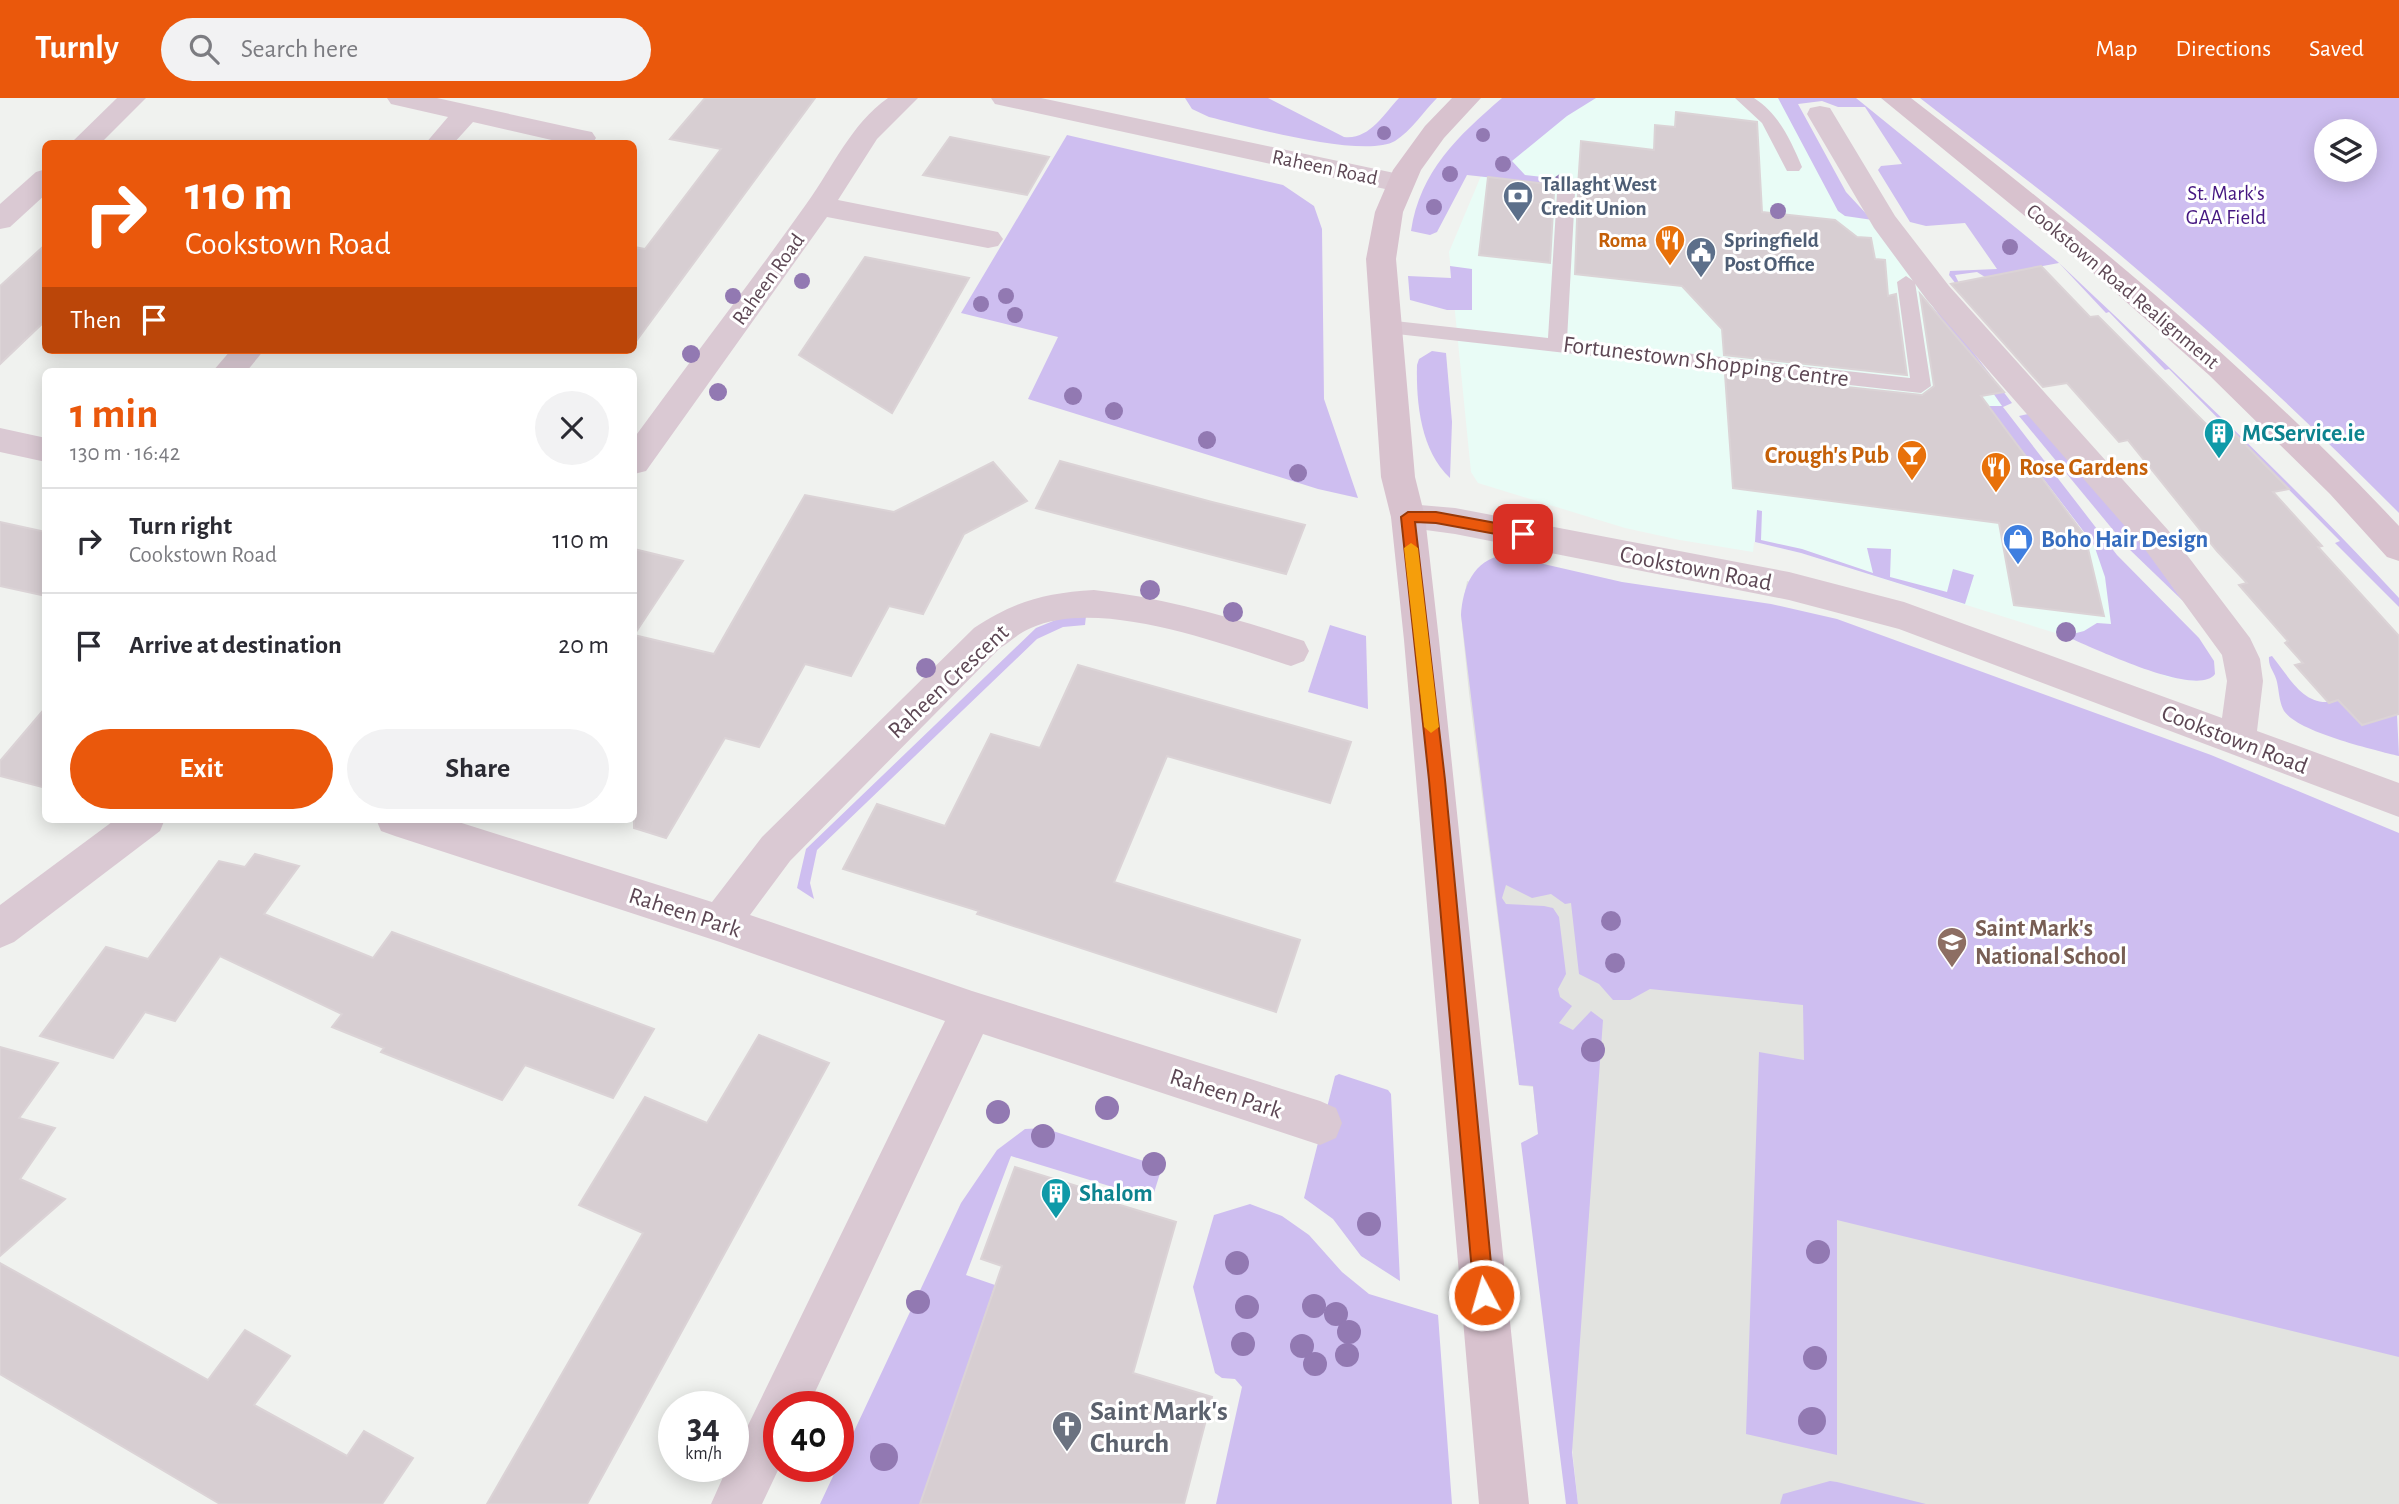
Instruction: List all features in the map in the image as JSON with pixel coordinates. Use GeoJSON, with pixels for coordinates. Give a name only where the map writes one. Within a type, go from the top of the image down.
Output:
{"type":"FeatureCollection","features":[{"type":"Feature","properties":{"kind":"street"},"geometry":{"type":"LineString","coordinates":[[87,140],[133,98]]}},
{"type":"Feature","properties":{"kind":"street"},"geometry":{"type":"LineString","coordinates":[[400,98],[582,138]]}},
{"type":"Feature","properties":{"kind":"street","name":"Raheen Road"},"geometry":{"type":"LineString","coordinates":[[637,458],[820,206],[847,163],[881,118],[905,98]]}},
{"type":"Feature","properties":{"kind":"street","name":"Raheen Road"},"geometry":{"type":"LineString","coordinates":[[1004,98],[1399,183]]}},
{"type":"Feature","properties":{"kind":"street"},"geometry":{"type":"LineString","coordinates":[[1118,123],[1133,98]]}},
{"type":"Feature","properties":{"kind":"street"},"geometry":{"type":"LineString","coordinates":[[1468,98],[1422,146],[1399,183],[1383,231],[1386,327],[1398,477],[1408,517],[1437,780],[1463,1087],[1504,1504]]}},
{"type":"Feature","properties":{"kind":"street","name":"Cookstown Road Realignment"},"geometry":{"type":"LineString","coordinates":[[1894,98],[2167,318],[2337,478],[2399,548]]}},
{"type":"Feature","properties":{"kind":"street"},"geometry":{"type":"LineString","coordinates":[[442,140],[467,112]]}},
{"type":"Feature","properties":{"kind":"street"},"geometry":{"type":"LineString","coordinates":[[1820,114],[1884,221],[1938,293],[2156,539],[2237,648],[2245,668],[2246,682],[2237,738]]}},
{"type":"Feature","properties":{"kind":"street"},"geometry":{"type":"LineString","coordinates":[[0,220],[42,182]]}},
{"type":"Feature","properties":{"kind":"street"},"geometry":{"type":"LineString","coordinates":[[820,206],[988,239]]}},
{"type":"Feature","properties":{"kind":"street"},"geometry":{"type":"LineString","coordinates":[[232,368],[245,354]]}},
{"type":"Feature","properties":{"kind":"street"},"geometry":{"type":"LineString","coordinates":[[0,440],[42,449]]}},
{"type":"Feature","properties":{"kind":"street","name":"Cookstown Road"},"geometry":{"type":"LineString","coordinates":[[1408,517],[1455,521],[1568,542],[1633,558],[1789,586],[1904,616],[2399,800]]}},
{"type":"Feature","properties":{"kind":"street","name":"Raheen Crescent"},"geometry":{"type":"LineString","coordinates":[[720,923],[776,849],[986,638],[1024,614],[1070,603],[1113,606],[1208,625],[1291,651]]}},
{"type":"Feature","properties":{"kind":"street"},"geometry":{"type":"LineString","coordinates":[[0,929],[141,823]]}},
{"type":"Feature","properties":{"kind":"street","name":"Raheen Park"},"geometry":{"type":"LineString","coordinates":[[408,823],[720,923],[972,1012],[1320,1123]]}},
{"type":"Feature","properties":{"kind":"street"},"geometry":{"type":"LineString","coordinates":[[791,1391],[972,1012]]}},
{"type":"Feature","properties":{"kind":"street"},"geometry":{"type":"LineString","coordinates":[[736,1504],[763,1449]]}},
{"type":"Feature","properties":{"kind":"lane"},"geometry":{"type":"LineString","coordinates":[[1743,98],[1765,113],[1782,138],[1794,167]]}},
{"type":"Feature","properties":{"kind":"lane"},"geometry":{"type":"LineString","coordinates":[[1557,344],[1566,193]]}},
{"type":"Feature","properties":{"kind":"lane","name":"Fortunestown Shopping Centre"},"geometry":{"type":"LineString","coordinates":[[1386,327],[1922,386],[1906,282]]}},
{"type":"Feature","properties":{"kind":"shaded area"},"geometry":{"type":"Polygon","coordinates":[[[1571,98],[1793,98],[1859,218],[1872,220],[2003,406],[1989,407],[2195,681],[2168,677],[2065,636],[1801,553],[1754,542],[1753,552],[1680,540],[1625,528],[1478,483],[1471,472],[1449,252],[1481,176],[1571,98]]]}},
{"type":"Feature","properties":{"kind":"shaded area","name":"Saint Mark's National School"},"geometry":{"type":"Polygon","coordinates":[[[1467,581],[2399,844],[2399,1504],[1578,1504],[1533,1087],[1519,1085],[1469,693],[1461,615],[1467,581]]]}},
{"type":"Feature","properties":{"kind":"green space"},"geometry":{"type":"Polygon","coordinates":[[[1185,98],[1268,98],[1344,137],[1353,137],[1361,135],[1381,119],[1399,98],[1437,98],[1395,141],[1380,146],[1358,146],[1304,139],[1209,117],[1192,109],[1185,98]]]}},
{"type":"Feature","properties":{"kind":"green space"},"geometry":{"type":"Polygon","coordinates":[[[1502,98],[1596,98],[1567,116],[1512,161],[1525,175],[1578,181],[1577,187],[1467,175],[1437,232],[1430,235],[1411,231],[1423,190],[1443,156],[1470,126],[1502,98]]]}},
{"type":"Feature","properties":{"kind":"green space"},"geometry":{"type":"Polygon","coordinates":[[[1778,98],[1856,98],[2058,262],[2232,427],[2399,598],[2399,607],[2335,543],[2340,541],[2169,369],[2165,370],[2109,312],[2106,313],[2059,263],[1985,277],[1977,272],[1955,275],[1959,283],[1956,284],[1949,275],[1950,271],[1997,269],[1965,223],[1926,226],[1910,222],[1878,170],[1881,166],[1902,164],[1865,107],[1838,107],[1822,101],[1798,104],[1846,192],[1872,220],[1845,216],[1838,211],[1778,98]]]}},
{"type":"Feature","properties":{"kind":"green space","name":"St. Mark's GAA Field"},"geometry":{"type":"Polygon","coordinates":[[[1920,98],[2399,98],[2399,513],[2216,338],[2034,185],[1920,98]]]}},
{"type":"Feature","properties":{"kind":"green space"},"geometry":{"type":"Polygon","coordinates":[[[1067,135],[1283,185],[1314,206],[1322,229],[1324,399],[1358,498],[1318,489],[1028,399],[1058,337],[961,313],[1067,135]]]}},
{"type":"Feature","properties":{"kind":"green space"},"geometry":{"type":"Polygon","coordinates":[[[1883,234],[2012,403],[2003,407],[2117,555],[2199,638],[2214,661],[2215,674],[2204,680],[2166,676],[2065,636],[2084,631],[2097,623],[2111,624],[2105,577],[2094,545],[1988,406],[2002,406],[1883,234]]]}},
{"type":"Feature","properties":{"kind":"green space"},"geometry":{"type":"Polygon","coordinates":[[[1450,266],[1472,269],[1472,310],[1447,310],[1410,300],[1408,276],[1451,278],[1450,266]]]}},
{"type":"Feature","properties":{"kind":"green space"},"geometry":{"type":"Polygon","coordinates":[[[1432,351],[1446,353],[1452,422],[1450,478],[1432,454],[1419,411],[1417,365],[1419,359],[1432,351]]]}},
{"type":"Feature","properties":{"kind":"green space"},"geometry":{"type":"Polygon","coordinates":[[[2028,414],[2143,545],[2183,601],[2128,548],[2019,416],[2028,414]]]}},
{"type":"Feature","properties":{"kind":"green space"},"geometry":{"type":"Polygon","coordinates":[[[1757,510],[1762,511],[1761,540],[1802,549],[1873,573],[1867,548],[1891,549],[1890,577],[1947,592],[1953,569],[1974,575],[1965,604],[1801,553],[1755,542],[1757,510]]]}},
{"type":"Feature","properties":{"kind":"green space","name":"Saint Mark's National School"},"geometry":{"type":"Polygon","coordinates":[[[1504,555],[1622,582],[1771,604],[1837,619],[2211,755],[2399,833],[2399,1357],[1837,1220],[1837,1455],[1746,1434],[1759,1052],[1804,1060],[1803,1005],[1650,989],[1630,1000],[1613,1000],[1599,984],[1579,974],[1571,903],[1565,904],[1551,894],[1532,898],[1506,885],[1502,898],[1506,904],[1553,908],[1559,917],[1566,974],[1558,989],[1560,997],[1572,1006],[1559,1023],[1573,1030],[1591,1011],[1603,1020],[1572,1452],[1578,1504],[1566,1504],[1521,1143],[1538,1134],[1533,1086],[1519,1085],[1461,615],[1467,585],[1477,569],[1493,558],[1504,555]]]}},
{"type":"Feature","properties":{"kind":"green space"},"geometry":{"type":"Polygon","coordinates":[[[1086,616],[1085,625],[1063,627],[1037,639],[817,850],[810,883],[814,899],[797,888],[806,849],[1036,628],[1063,617],[1086,616]]]}},
{"type":"Feature","properties":{"kind":"green space"},"geometry":{"type":"Polygon","coordinates":[[[1330,625],[1366,636],[1368,709],[1308,692],[1330,625]]]}},
{"type":"Feature","properties":{"kind":"green space"},"geometry":{"type":"Polygon","coordinates":[[[2272,656],[2308,697],[2326,702],[2338,700],[2362,725],[2397,714],[2399,756],[2336,739],[2290,717],[2283,709],[2270,664],[2269,657],[2272,656]]]}},
{"type":"Feature","properties":{"kind":"green space"},"geometry":{"type":"Polygon","coordinates":[[[1339,1074],[1388,1090],[1391,1094],[1400,1281],[1361,1256],[1333,1219],[1304,1198],[1335,1076],[1339,1074]]]}},
{"type":"Feature","properties":{"kind":"green space"},"geometry":{"type":"Polygon","coordinates":[[[1044,1128],[1162,1167],[1152,1199],[1011,1156],[966,1275],[995,1285],[920,1504],[820,1504],[830,1482],[854,1482],[854,1431],[961,1203],[997,1150],[1025,1129],[1044,1128]]]}},
{"type":"Feature","properties":{"kind":"green space"},"geometry":{"type":"Polygon","coordinates":[[[1250,1204],[1282,1216],[1309,1235],[1342,1272],[1369,1294],[1438,1315],[1452,1504],[1216,1504],[1242,1387],[1235,1379],[1222,1378],[1215,1373],[1193,1287],[1214,1215],[1250,1204]]]}},
{"type":"Feature","properties":{"kind":"green space"},"geometry":{"type":"Polygon","coordinates":[[[1830,1481],[1926,1504],[1780,1504],[1783,1494],[1830,1481]]]}},
{"type":"Feature","properties":{"kind":"building"},"geometry":{"type":"Polygon","coordinates":[[[705,98],[815,98],[637,340],[637,248],[645,249],[721,149],[670,139],[705,98]]]}},
{"type":"Feature","properties":{"kind":"building"},"geometry":{"type":"Polygon","coordinates":[[[1676,112],[1757,122],[1762,212],[1835,220],[1857,237],[1871,238],[1875,259],[1885,260],[1888,296],[1896,294],[1907,375],[1724,355],[1722,329],[1682,286],[1575,274],[1578,193],[1570,186],[1578,187],[1581,141],[1654,150],[1655,125],[1675,127],[1676,112]]]}},
{"type":"Feature","properties":{"kind":"building"},"geometry":{"type":"Polygon","coordinates":[[[950,137],[1049,157],[1027,195],[923,175],[950,137]]]}},
{"type":"Feature","properties":{"kind":"building"},"geometry":{"type":"Polygon","coordinates":[[[1488,177],[1563,186],[1554,193],[1550,263],[1479,255],[1488,177]]]}},
{"type":"Feature","properties":{"kind":"building"},"geometry":{"type":"Polygon","coordinates":[[[42,248],[42,324],[0,364],[0,286],[42,248]]]}},
{"type":"Feature","properties":{"kind":"building"},"geometry":{"type":"Polygon","coordinates":[[[865,257],[969,278],[892,413],[799,355],[865,257]]]}},
{"type":"Feature","properties":{"kind":"building"},"geometry":{"type":"Polygon","coordinates":[[[2041,266],[2090,317],[2098,316],[2215,433],[2229,428],[2289,489],[2273,492],[2322,546],[2318,547],[2399,636],[2399,714],[2362,725],[2338,700],[2329,703],[2295,665],[2303,663],[2285,643],[2288,641],[2239,585],[2247,583],[2217,551],[2128,440],[2119,442],[2067,383],[2043,387],[1951,284],[2041,266]]]}},
{"type":"Feature","properties":{"kind":"building"},"geometry":{"type":"Polygon","coordinates":[[[1920,294],[2004,392],[1981,396],[2085,536],[2104,616],[2014,605],[1999,523],[1733,488],[1725,374],[1922,395],[1934,386],[1920,294]]]}},
{"type":"Feature","properties":{"kind":"building"},"geometry":{"type":"Polygon","coordinates":[[[1060,461],[1305,525],[1286,574],[1036,508],[1060,461]]]}},
{"type":"Feature","properties":{"kind":"building"},"geometry":{"type":"Polygon","coordinates":[[[993,462],[1027,501],[964,534],[923,614],[889,606],[851,676],[805,664],[759,747],[725,738],[666,838],[634,828],[634,823],[637,823],[637,636],[714,654],[805,495],[894,512],[993,462]]]}},
{"type":"Feature","properties":{"kind":"building"},"geometry":{"type":"Polygon","coordinates":[[[0,522],[42,531],[42,595],[0,586],[0,522]]]}},
{"type":"Feature","properties":{"kind":"building"},"geometry":{"type":"Polygon","coordinates":[[[637,550],[683,561],[637,630],[637,550]]]}},
{"type":"Feature","properties":{"kind":"building"},"geometry":{"type":"Polygon","coordinates":[[[1078,665],[1351,742],[1330,803],[1167,756],[1114,882],[1300,940],[1276,1012],[977,914],[979,911],[843,869],[877,804],[945,826],[991,734],[1040,748],[1078,665]]]}},
{"type":"Feature","properties":{"kind":"building"},"geometry":{"type":"Polygon","coordinates":[[[42,712],[42,787],[0,776],[0,761],[42,712]]]}},
{"type":"Feature","properties":{"kind":"building"},"geometry":{"type":"Polygon","coordinates":[[[255,854],[299,866],[264,914],[373,958],[392,932],[654,1029],[613,1098],[525,1065],[502,1100],[381,1052],[384,1048],[332,1027],[342,1014],[220,956],[175,1021],[145,1012],[113,1058],[40,1036],[106,947],[148,959],[219,861],[245,867],[255,854]]]}},
{"type":"Feature","properties":{"kind":"building"},"geometry":{"type":"Polygon","coordinates":[[[759,1035],[829,1063],[587,1504],[487,1504],[643,1233],[579,1205],[645,1097],[707,1123],[759,1035]]]}},
{"type":"Feature","properties":{"kind":"building"},"geometry":{"type":"Polygon","coordinates":[[[0,1047],[58,1063],[19,1118],[55,1128],[20,1179],[65,1199],[0,1256],[0,1047]]]}},
{"type":"Feature","properties":{"kind":"building"},"geometry":{"type":"Polygon","coordinates":[[[1015,1167],[1122,1200],[1120,1205],[1176,1222],[1133,1373],[1212,1397],[1184,1504],[920,1504],[1002,1266],[981,1259],[1015,1167]]]}},
{"type":"Feature","properties":{"kind":"building"},"geometry":{"type":"Polygon","coordinates":[[[0,1263],[208,1380],[245,1330],[290,1356],[254,1405],[347,1456],[364,1431],[413,1458],[382,1504],[220,1504],[0,1374],[0,1263]]]}},
{"type":"Feature","properties":{"kind":"slow traffic"},"geometry":{"type":"LineString","coordinates":[[1411,548],[1431,727]]}},
{"type":"Feature","properties":{"kind":"place","name":"Tallaght West Credit Union"},"geometry":{"type":"Point","coordinates":[1518,223]}},
{"type":"Feature","properties":{"kind":"place","name":"Roma"},"geometry":{"type":"Point","coordinates":[1670,267]}},
{"type":"Feature","properties":{"kind":"place","name":"Springfield Post Office"},"geometry":{"type":"Point","coordinates":[1701,279]}},
{"type":"Feature","properties":{"kind":"place","name":"MCService.ie"},"geometry":{"type":"Point","coordinates":[2219,460]}},
{"type":"Feature","properties":{"kind":"place","name":"Crough's Pub"},"geometry":{"type":"Point","coordinates":[1912,482]}},
{"type":"Feature","properties":{"kind":"place","name":"Rose Gardens"},"geometry":{"type":"Point","coordinates":[1996,494]}},
{"type":"Feature","properties":{"kind":"place","name":"Boho Hair Design"},"geometry":{"type":"Point","coordinates":[2018,566]}},
{"type":"Feature","properties":{"kind":"place","name":"Saint Mark's National School"},"geometry":{"type":"Point","coordinates":[1952,969]}},
{"type":"Feature","properties":{"kind":"place","name":"Shalom"},"geometry":{"type":"Point","coordinates":[1056,1220]}},
{"type":"Feature","properties":{"kind":"place","name":"Saint Mark's Church"},"geometry":{"type":"Point","coordinates":[1067,1453]}},
{"type":"Feature","properties":{"kind":"route"},"geometry":{"type":"LineString","coordinates":[[1484,1295],[1437,780],[1408,517],[1436,518],[1523,534]]}}]}
